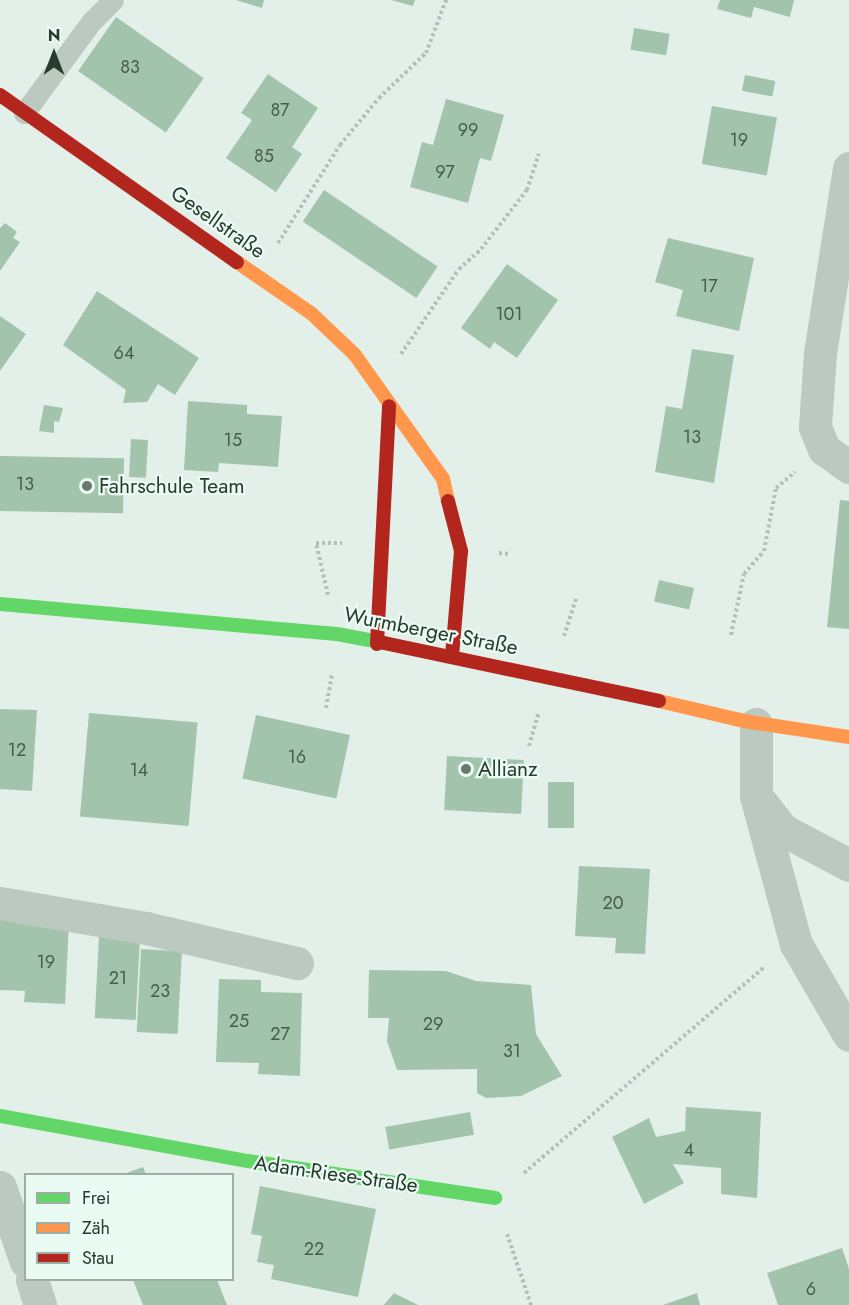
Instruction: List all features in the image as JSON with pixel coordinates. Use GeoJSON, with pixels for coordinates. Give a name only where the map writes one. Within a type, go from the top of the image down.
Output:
{"type":"FeatureCollection","features":[{"type":"Feature","properties":{"kind":"street","name":"Gesellstraße"},"geometry":{"type":"LineString","coordinates":[[0,95],[312,314],[355,355],[443,479],[461,551],[452,657]]}},
{"type":"Feature","properties":{"kind":"street"},"geometry":{"type":"LineString","coordinates":[[836,458],[815,428],[820,352],[849,168]]}},
{"type":"Feature","properties":{"kind":"street","name":"Gesellstraße"},"geometry":{"type":"LineString","coordinates":[[377,644],[389,406]]}},
{"type":"Feature","properties":{"kind":"street","name":"Wurmberger Straße"},"geometry":{"type":"LineString","coordinates":[[0,604],[204,619],[337,634],[377,644],[551,675],[756,724],[849,737]]}},
{"type":"Feature","properties":{"kind":"street"},"geometry":{"type":"LineString","coordinates":[[756,724],[756,796],[796,944],[849,1035]]}},
{"type":"Feature","properties":{"kind":"street"},"geometry":{"type":"LineString","coordinates":[[756,796],[783,830],[849,865]]}},
{"type":"Feature","properties":{"kind":"street"},"geometry":{"type":"LineString","coordinates":[[0,903],[146,928],[297,963]]}},
{"type":"Feature","properties":{"kind":"street","name":"Adam-Riese-Straße"},"geometry":{"type":"LineString","coordinates":[[0,1116],[248,1161],[495,1198]]}},
{"type":"Feature","properties":{"kind":"street"},"geometry":{"type":"LineString","coordinates":[[0,1187],[24,1256]]}},
{"type":"Feature","properties":{"kind":"street"},"geometry":{"type":"LineString","coordinates":[[32,1281],[40,1305]]}},
{"type":"Feature","properties":{"kind":"lane"},"geometry":{"type":"LineString","coordinates":[[24,113],[91,22],[113,0]]}},
{"type":"Feature","properties":{"kind":"path"},"geometry":{"type":"LineString","coordinates":[[257,275],[340,145],[379,98],[426,53],[446,0]]}},
{"type":"Feature","properties":{"kind":"path"},"geometry":{"type":"LineString","coordinates":[[379,386],[459,269],[481,249],[527,190],[540,154]]}},
{"type":"Feature","properties":{"kind":"path"},"geometry":{"type":"LineString","coordinates":[[731,636],[744,574],[764,551],[776,488],[836,458]]}},
{"type":"Feature","properties":{"kind":"path"},"geometry":{"type":"LineString","coordinates":[[531,1305],[495,1198],[757,971],[796,944]]}},
{"type":"Feature","properties":{"kind":"building"},"geometry":{"type":"Polygon","coordinates":[[[236,0],[264,0],[262,8],[236,0]]]}},
{"type":"Feature","properties":{"kind":"building"},"geometry":{"type":"Polygon","coordinates":[[[391,0],[415,0],[413,6],[391,0]]]}},
{"type":"Feature","properties":{"kind":"building"},"geometry":{"type":"Polygon","coordinates":[[[720,0],[794,0],[790,17],[754,7],[751,18],[717,9],[720,0]]]}},
{"type":"Feature","properties":{"kind":"building"},"geometry":{"type":"Polygon","coordinates":[[[116,17],[204,78],[166,132],[78,71],[116,17]]]}},
{"type":"Feature","properties":{"kind":"building"},"geometry":{"type":"Polygon","coordinates":[[[634,28],[670,34],[666,55],[631,50],[634,28]]]}},
{"type":"Feature","properties":{"kind":"building"},"geometry":{"type":"Polygon","coordinates":[[[268,74],[318,108],[292,147],[302,154],[276,192],[226,158],[252,120],[241,113],[268,74]]]}},
{"type":"Feature","properties":{"kind":"building"},"geometry":{"type":"Polygon","coordinates":[[[745,75],[775,81],[772,97],[742,91],[745,75]]]}},
{"type":"Feature","properties":{"kind":"building"},"geometry":{"type":"Polygon","coordinates":[[[446,99],[504,115],[491,161],[480,158],[468,203],[410,187],[422,142],[433,145],[446,99]]]}},
{"type":"Feature","properties":{"kind":"building"},"geometry":{"type":"Polygon","coordinates":[[[712,106],[777,117],[767,176],[702,164],[712,106]]]}},
{"type":"Feature","properties":{"kind":"building"},"geometry":{"type":"Polygon","coordinates":[[[324,190],[438,267],[416,298],[303,222],[324,190]]]}},
{"type":"Feature","properties":{"kind":"building"},"geometry":{"type":"Polygon","coordinates":[[[5,223],[17,232],[13,238],[20,242],[0,271],[0,228],[5,223]]]}},
{"type":"Feature","properties":{"kind":"building"},"geometry":{"type":"Polygon","coordinates":[[[668,238],[754,258],[739,331],[676,316],[683,290],[655,282],[668,238]]]}},
{"type":"Feature","properties":{"kind":"building"},"geometry":{"type":"Polygon","coordinates":[[[507,264],[558,300],[517,358],[494,342],[490,349],[461,328],[507,264]]]}},
{"type":"Feature","properties":{"kind":"building"},"geometry":{"type":"Polygon","coordinates":[[[97,291],[199,358],[175,395],[158,384],[147,402],[123,403],[126,390],[63,345],[97,291]]]}},
{"type":"Feature","properties":{"kind":"building"},"geometry":{"type":"Polygon","coordinates":[[[0,316],[26,334],[0,371],[0,316]]]}},
{"type":"Feature","properties":{"kind":"building"},"geometry":{"type":"Polygon","coordinates":[[[692,349],[734,355],[714,483],[655,472],[666,406],[682,409],[692,349]]]}},
{"type":"Feature","properties":{"kind":"building"},"geometry":{"type":"Polygon","coordinates":[[[188,401],[247,405],[247,414],[282,416],[278,467],[219,463],[218,472],[184,470],[188,401]]]}},
{"type":"Feature","properties":{"kind":"building"},"geometry":{"type":"Polygon","coordinates":[[[44,405],[63,408],[59,422],[54,421],[54,433],[39,431],[44,405]]]}},
{"type":"Feature","properties":{"kind":"building"},"geometry":{"type":"Polygon","coordinates":[[[131,439],[148,440],[146,478],[129,477],[131,439]]]}},
{"type":"Feature","properties":{"kind":"building"},"geometry":{"type":"Polygon","coordinates":[[[0,456],[124,458],[123,513],[0,511],[0,456]]]}},
{"type":"Feature","properties":{"kind":"building"},"geometry":{"type":"Polygon","coordinates":[[[840,500],[849,501],[849,629],[827,627],[840,500]]]}},
{"type":"Feature","properties":{"kind":"building"},"geometry":{"type":"Polygon","coordinates":[[[659,580],[694,588],[689,610],[654,601],[659,580]]]}},
{"type":"Feature","properties":{"kind":"building"},"geometry":{"type":"Polygon","coordinates":[[[0,709],[37,710],[32,791],[0,789],[0,709]]]}},
{"type":"Feature","properties":{"kind":"building"},"geometry":{"type":"Polygon","coordinates":[[[89,713],[198,722],[189,826],[80,817],[89,713]]]}},
{"type":"Feature","properties":{"kind":"building"},"geometry":{"type":"Polygon","coordinates":[[[256,715],[350,735],[336,799],[242,779],[256,715]]]}},
{"type":"Feature","properties":{"kind":"building"},"geometry":{"type":"Polygon","coordinates":[[[447,756],[524,760],[521,814],[444,810],[447,756]]]}},
{"type":"Feature","properties":{"kind":"building"},"geometry":{"type":"Polygon","coordinates":[[[548,782],[574,782],[574,828],[548,828],[548,782]]]}},
{"type":"Feature","properties":{"kind":"building"},"geometry":{"type":"Polygon","coordinates":[[[579,866],[650,869],[645,954],[615,953],[616,938],[575,936],[579,866]]]}},
{"type":"Feature","properties":{"kind":"building"},"geometry":{"type":"Polygon","coordinates":[[[0,908],[69,922],[65,1004],[24,1002],[25,991],[0,990],[0,908]]]}},
{"type":"Feature","properties":{"kind":"building"},"geometry":{"type":"Polygon","coordinates":[[[99,936],[140,938],[136,1020],[95,1018],[99,936]]]}},
{"type":"Feature","properties":{"kind":"building"},"geometry":{"type":"Polygon","coordinates":[[[141,949],[182,951],[178,1034],[137,1032],[141,949]]]}},
{"type":"Feature","properties":{"kind":"building"},"geometry":{"type":"Polygon","coordinates":[[[369,970],[446,971],[476,981],[531,985],[536,1034],[562,1076],[521,1096],[486,1098],[477,1093],[477,1069],[397,1070],[387,1041],[389,1018],[368,1018],[369,970]]]}},
{"type":"Feature","properties":{"kind":"building"},"geometry":{"type":"Polygon","coordinates":[[[219,979],[261,980],[261,992],[302,993],[300,1076],[258,1074],[259,1063],[216,1062],[219,979]]]}},
{"type":"Feature","properties":{"kind":"building"},"geometry":{"type":"Polygon","coordinates":[[[686,1107],[761,1112],[757,1198],[721,1194],[721,1168],[673,1164],[684,1183],[644,1204],[612,1137],[649,1118],[656,1137],[685,1131],[686,1107]]]}},
{"type":"Feature","properties":{"kind":"building"},"geometry":{"type":"Polygon","coordinates":[[[470,1112],[474,1135],[389,1150],[385,1127],[470,1112]]]}},
{"type":"Feature","properties":{"kind":"building"},"geometry":{"type":"Polygon","coordinates":[[[143,1167],[146,1173],[127,1173],[143,1167]]]}},
{"type":"Feature","properties":{"kind":"building"},"geometry":{"type":"Polygon","coordinates":[[[260,1186],[376,1209],[358,1297],[271,1279],[274,1265],[257,1262],[262,1236],[251,1234],[260,1186]]]}},
{"type":"Feature","properties":{"kind":"building"},"geometry":{"type":"Polygon","coordinates":[[[842,1248],[849,1269],[849,1305],[778,1305],[767,1273],[842,1248]]]}},
{"type":"Feature","properties":{"kind":"building"},"geometry":{"type":"Polygon","coordinates":[[[133,1281],[217,1281],[227,1305],[143,1305],[133,1281]]]}},
{"type":"Feature","properties":{"kind":"building"},"geometry":{"type":"Polygon","coordinates":[[[394,1293],[418,1305],[384,1305],[394,1293]]]}},
{"type":"Feature","properties":{"kind":"building"},"geometry":{"type":"Polygon","coordinates":[[[697,1293],[700,1305],[663,1305],[697,1293]]]}},
{"type":"Feature","properties":{"kind":"traffic: fast"},"geometry":{"type":"LineString","coordinates":[[0,604],[337,634],[384,643]]}},
{"type":"Feature","properties":{"kind":"traffic: fast"},"geometry":{"type":"LineString","coordinates":[[0,1116],[248,1161],[495,1198]]}},
{"type":"Feature","properties":{"kind":"traffic: slow"},"geometry":{"type":"LineString","coordinates":[[237,262],[312,314],[355,355],[443,479],[448,501]]}},
{"type":"Feature","properties":{"kind":"traffic: slow"},"geometry":{"type":"LineString","coordinates":[[659,701],[744,721],[849,737]]}},
{"type":"Feature","properties":{"kind":"traffic: jam"},"geometry":{"type":"LineString","coordinates":[[0,95],[237,262]]}},
{"type":"Feature","properties":{"kind":"traffic: jam"},"geometry":{"type":"LineString","coordinates":[[377,644],[389,406]]}},
{"type":"Feature","properties":{"kind":"traffic: jam"},"geometry":{"type":"LineString","coordinates":[[448,501],[461,551],[452,657]]}},
{"type":"Feature","properties":{"kind":"traffic: jam"},"geometry":{"type":"LineString","coordinates":[[384,643],[659,701]]}},
{"type":"Feature","properties":{"kind":"place","name":"Fahrschule Team"},"geometry":{"type":"Point","coordinates":[87,486]}},
{"type":"Feature","properties":{"kind":"place","name":"Allianz"},"geometry":{"type":"Point","coordinates":[466,769]}}]}
